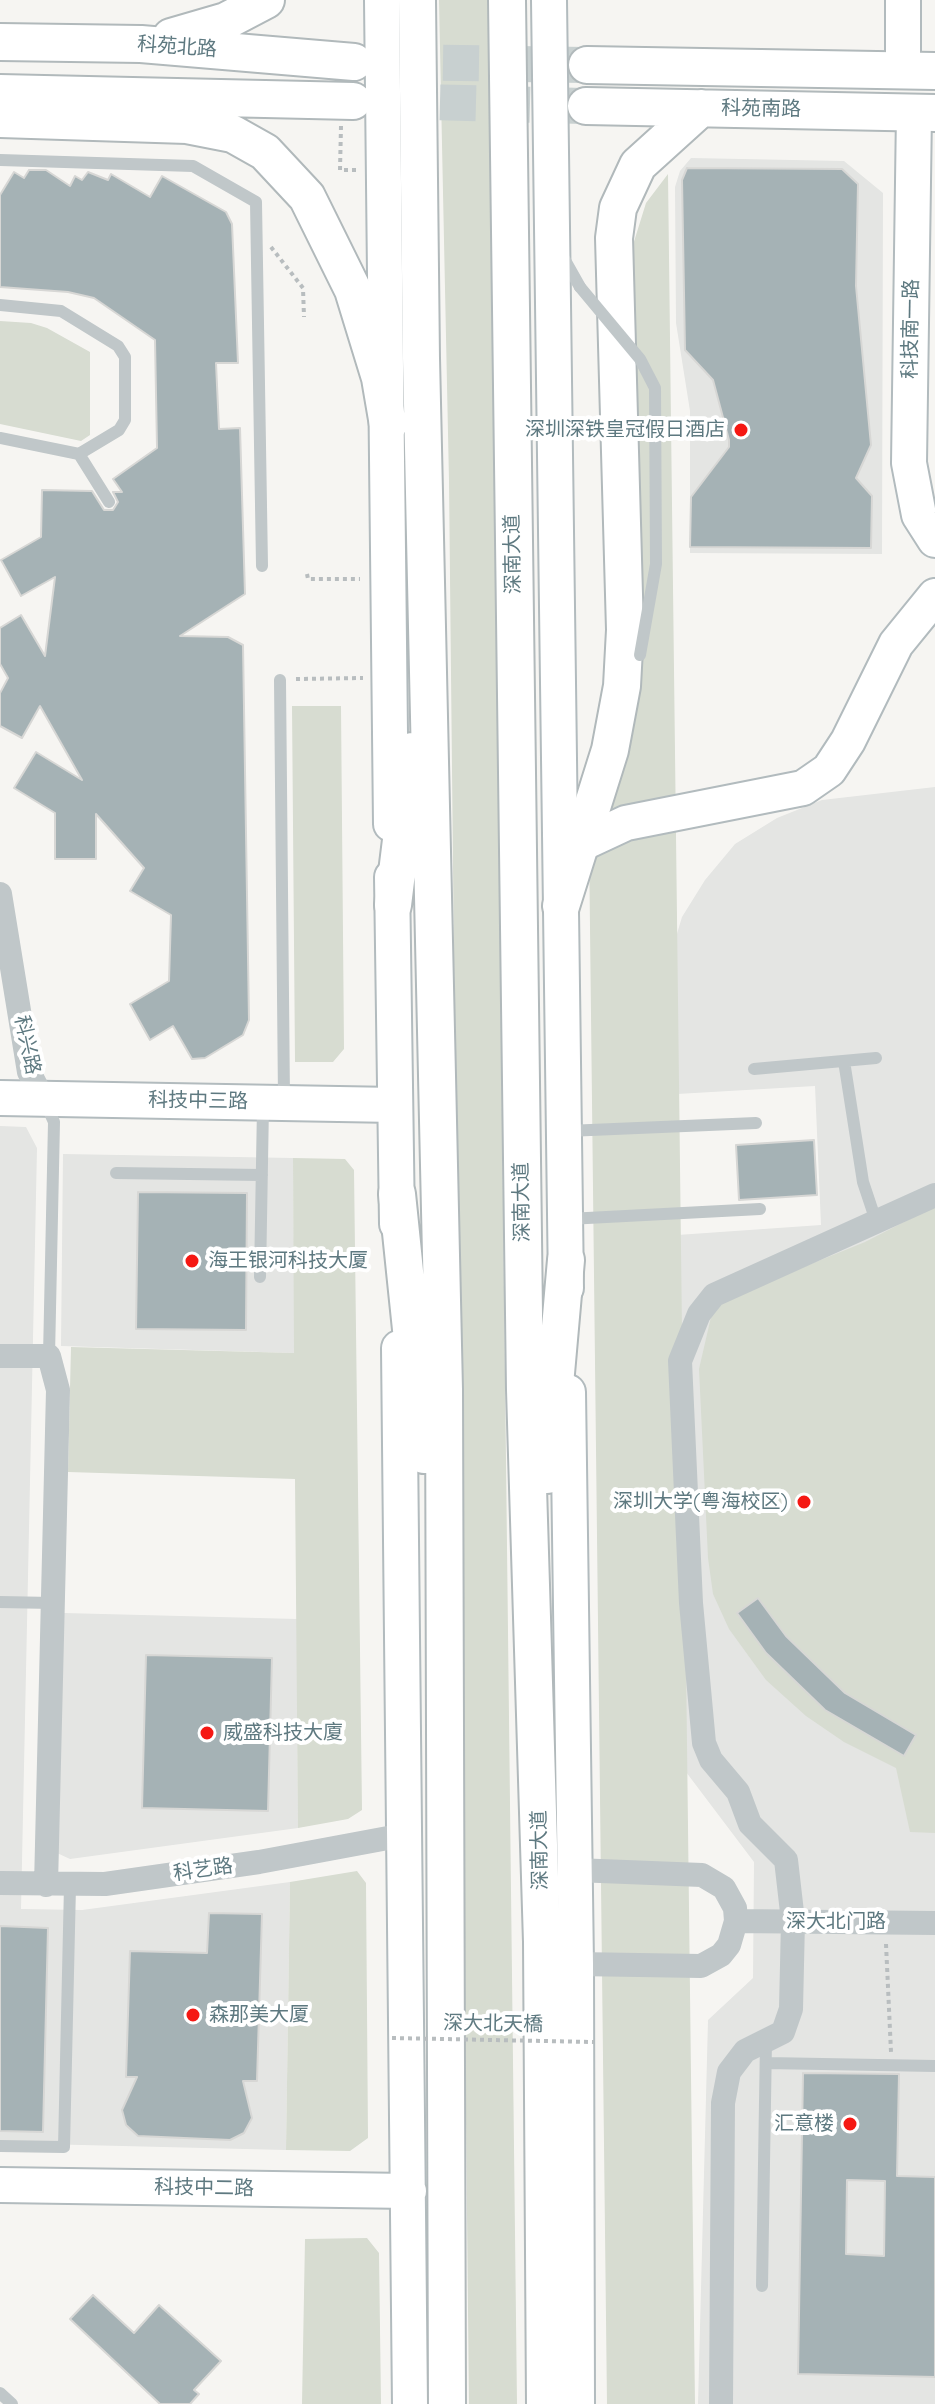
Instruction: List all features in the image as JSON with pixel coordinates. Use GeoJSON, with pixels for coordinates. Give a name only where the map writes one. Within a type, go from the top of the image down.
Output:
{"type":"FeatureCollection","features":[{"type":"Feature","properties":{"kind":"main road"},"geometry":{"type":"LineString","coordinates":[[141,44],[190,34],[226,21],[266,0]]}},
{"type":"Feature","properties":{"kind":"main road"},"geometry":{"type":"LineString","coordinates":[[382,0],[410,2404]]}},
{"type":"Feature","properties":{"kind":"main road"},"geometry":{"type":"LineString","coordinates":[[417,0],[444,1373],[442,1628],[449,2169],[447,2404]]}},
{"type":"Feature","properties":{"kind":"main road","name":"深南大道"},"geometry":{"type":"LineString","coordinates":[[507,0],[525,1390],[534,1624],[545,2200],[545,2404]]}},
{"type":"Feature","properties":{"kind":"main road"},"geometry":{"type":"LineString","coordinates":[[549,0],[575,1870],[577,2404]]}},
{"type":"Feature","properties":{"kind":"main road"},"geometry":{"type":"LineString","coordinates":[[903,0],[919,71]]}},
{"type":"Feature","properties":{"kind":"main road","name":"科苑北路"},"geometry":{"type":"LineString","coordinates":[[0,42],[141,44],[354,62]]}},
{"type":"Feature","properties":{"kind":"main road","name":"科苑南路"},"geometry":{"type":"LineString","coordinates":[[587,65],[919,71]]}},
{"type":"Feature","properties":{"kind":"main road"},"geometry":{"type":"LineString","coordinates":[[0,93],[347,110]]}},
{"type":"Feature","properties":{"kind":"main road","name":"科苑南路"},"geometry":{"type":"LineString","coordinates":[[586,106],[925,112]]}},
{"type":"Feature","properties":{"kind":"main road"},"geometry":{"type":"LineString","coordinates":[[561,906],[610,750],[622,686],[625,630],[614,238],[618,208],[638,165],[701,108]]}},
{"type":"Feature","properties":{"kind":"main road","name":"科技南一路"},"geometry":{"type":"LineString","coordinates":[[925,112],[909,463],[919,515],[935,540]]}},
{"type":"Feature","properties":{"kind":"main road"},"geometry":{"type":"LineString","coordinates":[[0,119],[211,129],[250,142],[294,180],[323,223],[366,325],[388,425]]}},
{"type":"Feature","properties":{"kind":"main road"},"geometry":{"type":"LineString","coordinates":[[512,516],[558,681]]}},
{"type":"Feature","properties":{"kind":"main road"},"geometry":{"type":"LineString","coordinates":[[581,844],[626,823],[803,788],[829,770],[848,741],[896,644],[935,596]]}},
{"type":"Feature","properties":{"kind":"main road"},"geometry":{"type":"LineString","coordinates":[[393,905],[427,627]]}},
{"type":"Feature","properties":{"kind":"main road","name":"科技中三路"},"geometry":{"type":"LineString","coordinates":[[0,1098],[395,1105]]}},
{"type":"Feature","properties":{"kind":"main road"},"geometry":{"type":"LineString","coordinates":[[397,1194],[442,1628]]}},
{"type":"Feature","properties":{"kind":"main road"},"geometry":{"type":"LineString","coordinates":[[534,1624],[566,1260]]}},
{"type":"Feature","properties":{"kind":"main road"},"geometry":{"type":"LineString","coordinates":[[421,2404],[449,2169]]}},
{"type":"Feature","properties":{"kind":"main road","name":"科技中二路"},"geometry":{"type":"LineString","coordinates":[[0,2185],[409,2191]]}},
{"type":"Feature","properties":{"kind":"main road"},"geometry":{"type":"LineString","coordinates":[[545,2200],[558,2404]]}},
{"type":"Feature","properties":{"kind":"street","name":"科兴路"},"geometry":{"type":"LineString","coordinates":[[0,894],[29,1072],[43,1099]]}},
{"type":"Feature","properties":{"kind":"street"},"geometry":{"type":"LineString","coordinates":[[721,2404],[723,2103],[729,2072],[745,2051],[766,2052],[783,2032],[791,2009],[793,1921],[786,1860],[750,1824],[738,1792],[711,1760],[702,1734],[691,1603],[680,1361],[699,1314],[714,1295],[877,1224],[935,1195]]}},
{"type":"Feature","properties":{"kind":"street"},"geometry":{"type":"LineString","coordinates":[[0,1356],[49,1356],[58,1390],[53,1603],[58,1885]]}},
{"type":"Feature","properties":{"kind":"street","name":"科艺路"},"geometry":{"type":"LineString","coordinates":[[0,1883],[105,1884],[244,1864],[404,1835]]}},
{"type":"Feature","properties":{"kind":"street"},"geometry":{"type":"LineString","coordinates":[[575,1870],[702,1875],[724,1888],[735,1908],[736,1921],[729,1945],[721,1955],[701,1966],[576,1964]]}},
{"type":"Feature","properties":{"kind":"street","name":"深大北门路"},"geometry":{"type":"LineString","coordinates":[[736,1921],[935,1923]]}},
{"type":"Feature","properties":{"kind":"lane"},"geometry":{"type":"LineString","coordinates":[[0,160],[193,166],[256,202],[262,566]]}},
{"type":"Feature","properties":{"kind":"lane"},"geometry":{"type":"LineString","coordinates":[[552,233],[580,287],[640,359],[655,388],[656,564],[640,655],[610,750]]}},
{"type":"Feature","properties":{"kind":"lane"},"geometry":{"type":"LineString","coordinates":[[0,305],[61,311],[118,346],[125,357],[125,420],[119,430],[79,454],[0,438]]}},
{"type":"Feature","properties":{"kind":"lane"},"geometry":{"type":"LineString","coordinates":[[79,454],[109,502]]}},
{"type":"Feature","properties":{"kind":"lane"},"geometry":{"type":"LineString","coordinates":[[260,1277],[262,1175],[274,1103],[280,680]]}},
{"type":"Feature","properties":{"kind":"lane"},"geometry":{"type":"LineString","coordinates":[[754,1069],[876,1058]]}},
{"type":"Feature","properties":{"kind":"lane"},"geometry":{"type":"LineString","coordinates":[[844,1061],[863,1182],[877,1224]]}},
{"type":"Feature","properties":{"kind":"lane"},"geometry":{"type":"LineString","coordinates":[[43,1099],[54,1122],[49,1356]]}},
{"type":"Feature","properties":{"kind":"lane"},"geometry":{"type":"LineString","coordinates":[[564,1131],[756,1123]]}},
{"type":"Feature","properties":{"kind":"lane"},"geometry":{"type":"LineString","coordinates":[[116,1173],[262,1175]]}},
{"type":"Feature","properties":{"kind":"lane"},"geometry":{"type":"LineString","coordinates":[[565,1220],[760,1209]]}},
{"type":"Feature","properties":{"kind":"lane"},"geometry":{"type":"LineString","coordinates":[[0,1602],[53,1603]]}},
{"type":"Feature","properties":{"kind":"lane"},"geometry":{"type":"LineString","coordinates":[[0,2146],[64,2147],[58,1885]]}},
{"type":"Feature","properties":{"kind":"lane"},"geometry":{"type":"LineString","coordinates":[[762,2286],[766,2052],[892,2065],[935,2066]]}},
{"type":"Feature","properties":{"kind":"lane"},"geometry":{"type":"LineString","coordinates":[[0,2393],[12,2404]]}},
{"type":"Feature","properties":{"kind":"path"},"geometry":{"type":"LineString","coordinates":[[347,110],[340,170],[364,171]]}},
{"type":"Feature","properties":{"kind":"path"},"geometry":{"type":"LineString","coordinates":[[257,228],[303,288],[304,317]]}},
{"type":"Feature","properties":{"kind":"path"},"geometry":{"type":"LineString","coordinates":[[307,574],[308,579],[360,579]]}},
{"type":"Feature","properties":{"kind":"path"},"geometry":{"type":"LineString","coordinates":[[280,680],[389,679]]}},
{"type":"Feature","properties":{"kind":"path"},"geometry":{"type":"LineString","coordinates":[[884,1922],[892,2065]]}},
{"type":"Feature","properties":{"kind":"path","name":"深大北天橋"},"geometry":{"type":"LineString","coordinates":[[392,2038],[594,2042]]}},
{"type":"Feature","properties":{"kind":"shaded area"},"geometry":{"type":"Polygon","coordinates":[[[439,0],[489,0],[517,2404],[469,2404],[449,481],[439,0]]]}},
{"type":"Feature","properties":{"kind":"shaded area"},"geometry":{"type":"Polygon","coordinates":[[[691,158],[844,161],[883,193],[882,554],[690,553],[690,411],[676,323],[675,187],[680,171],[691,158]]]}},
{"type":"Feature","properties":{"kind":"shaded area"},"geometry":{"type":"Polygon","coordinates":[[[668,174],[695,2404],[607,2404],[589,841],[622,706],[632,248],[646,203],[668,174]]]}},
{"type":"Feature","properties":{"kind":"shaded area"},"geometry":{"type":"Polygon","coordinates":[[[0,321],[31,323],[47,328],[90,352],[90,435],[81,441],[0,424],[0,321]]]}},
{"type":"Feature","properties":{"kind":"shaded area"},"geometry":{"type":"Polygon","coordinates":[[[292,706],[341,706],[344,1049],[333,1062],[295,1062],[292,706]]]}},
{"type":"Feature","properties":{"kind":"shaded area","name":"深圳大学(粤海校区)"},"geometry":{"type":"Polygon","coordinates":[[[935,787],[935,2404],[698,2404],[708,2020],[753,1978],[754,1862],[683,1768],[663,1236],[821,1225],[815,1086],[660,1095],[667,967],[682,917],[705,880],[735,844],[777,818],[822,800],[935,787]]]}},
{"type":"Feature","properties":{"kind":"shaded area"},"geometry":{"type":"Polygon","coordinates":[[[0,1126],[26,1127],[37,1148],[21,1909],[82,1910],[290,1882],[286,2150],[0,2143],[0,1126]]]}},
{"type":"Feature","properties":{"kind":"shaded area"},"geometry":{"type":"Polygon","coordinates":[[[63,1154],[293,1158],[295,1353],[61,1346],[63,1154]]]}},
{"type":"Feature","properties":{"kind":"shaded area"},"geometry":{"type":"Polygon","coordinates":[[[293,1158],[345,1159],[354,1170],[362,1810],[348,1819],[298,1828],[295,1479],[68,1472],[71,1347],[294,1353],[293,1158]]]}},
{"type":"Feature","properties":{"kind":"shaded area"},"geometry":{"type":"Polygon","coordinates":[[[935,1206],[935,1833],[910,1832],[896,1768],[844,1742],[806,1716],[766,1680],[729,1629],[713,1594],[708,1558],[699,1369],[711,1317],[722,1300],[865,1242],[935,1206]]]}},
{"type":"Feature","properties":{"kind":"shaded area"},"geometry":{"type":"Polygon","coordinates":[[[64,1613],[297,1619],[298,1828],[70,1859],[57,1853],[64,1613]]]}},
{"type":"Feature","properties":{"kind":"shaded area"},"geometry":{"type":"Polygon","coordinates":[[[357,1871],[366,1883],[368,2138],[350,2151],[286,2150],[290,1882],[357,1871]]]}},
{"type":"Feature","properties":{"kind":"shaded area"},"geometry":{"type":"Polygon","coordinates":[[[367,2238],[379,2253],[381,2404],[302,2404],[305,2239],[367,2238]]]}},
{"type":"Feature","properties":{"kind":"building"},"geometry":{"type":"Polygon","coordinates":[[[687,168],[842,169],[858,184],[856,286],[871,445],[856,478],[872,496],[871,548],[690,547],[691,497],[729,447],[729,440],[713,380],[685,350],[682,180],[687,168]]]}},
{"type":"Feature","properties":{"kind":"building"},"geometry":{"type":"Polygon","coordinates":[[[29,170],[46,170],[70,186],[75,176],[82,180],[88,172],[108,180],[111,174],[150,197],[162,176],[226,212],[232,224],[238,363],[216,363],[219,429],[240,428],[245,594],[180,636],[228,637],[243,645],[249,1020],[243,1035],[205,1058],[192,1059],[173,1026],[150,1040],[130,1004],[169,981],[171,915],[130,891],[144,868],[96,814],[96,859],[55,859],[55,813],[14,788],[36,752],[82,780],[40,706],[22,738],[0,726],[0,693],[8,678],[0,664],[0,628],[21,615],[45,656],[55,577],[21,596],[1,560],[41,537],[42,490],[92,491],[104,510],[113,510],[118,502],[113,492],[122,492],[113,479],[157,448],[155,340],[94,298],[68,292],[0,287],[0,195],[14,172],[24,178],[29,170]]]}},
{"type":"Feature","properties":{"kind":"building"},"geometry":{"type":"Polygon","coordinates":[[[814,1140],[817,1195],[739,1200],[736,1145],[814,1140]]]}},
{"type":"Feature","properties":{"kind":"building","name":"海王银河科技大厦"},"geometry":{"type":"Polygon","coordinates":[[[138,1192],[247,1193],[246,1330],[136,1329],[138,1192]]]}},
{"type":"Feature","properties":{"kind":"building"},"geometry":{"type":"Polygon","coordinates":[[[758,1598],[786,1636],[845,1693],[916,1735],[904,1756],[825,1710],[766,1653],[737,1613],[758,1598]]]}},
{"type":"Feature","properties":{"kind":"building","name":"威盛科技大廈"},"geometry":{"type":"Polygon","coordinates":[[[146,1655],[272,1658],[268,1811],[142,1808],[146,1655]]]}},
{"type":"Feature","properties":{"kind":"building","name":"森那美大厦"},"geometry":{"type":"Polygon","coordinates":[[[209,1913],[262,1914],[257,2081],[243,2081],[252,2118],[244,2133],[230,2140],[138,2136],[126,2125],[122,2110],[137,2077],[126,2077],[130,1951],[207,1953],[209,1913]]]}},
{"type":"Feature","properties":{"kind":"building"},"geometry":{"type":"Polygon","coordinates":[[[0,1926],[48,1928],[43,2132],[0,2131],[0,1926]]]}},
{"type":"Feature","properties":{"kind":"building"},"geometry":{"type":"Polygon","coordinates":[[[803,2073],[899,2074],[897,2176],[935,2177],[935,2377],[798,2374],[803,2073]],[[847,2180],[846,2254],[884,2256],[885,2181],[847,2180]]]}},
{"type":"Feature","properties":{"kind":"building"},"geometry":{"type":"Polygon","coordinates":[[[93,2295],[134,2333],[159,2305],[221,2361],[194,2390],[199,2394],[190,2404],[160,2404],[70,2319],[93,2295]]]}},
{"type":"Feature","properties":{"kind":"tunnel"},"geometry":{"type":"LineString","coordinates":[[389,62],[587,65]]}},
{"type":"Feature","properties":{"kind":"tunnel"},"geometry":{"type":"LineString","coordinates":[[386,101],[583,106]]}},
{"type":"Feature","properties":{"kind":"place","name":"深圳深铁皇冠假日酒店"},"geometry":{"type":"Point","coordinates":[741,430]}},
{"type":"Feature","properties":{"kind":"place","name":"海王银河科技大厦"},"geometry":{"type":"Point","coordinates":[192,1261]}},
{"type":"Feature","properties":{"kind":"place","name":"深圳大学(粤海校区)"},"geometry":{"type":"Point","coordinates":[804,1502]}},
{"type":"Feature","properties":{"kind":"place","name":"威盛科技大廈"},"geometry":{"type":"Point","coordinates":[207,1733]}},
{"type":"Feature","properties":{"kind":"place","name":"森那美大厦"},"geometry":{"type":"Point","coordinates":[193,2015]}},
{"type":"Feature","properties":{"kind":"place","name":"汇意楼"},"geometry":{"type":"Point","coordinates":[850,2124]}}]}
